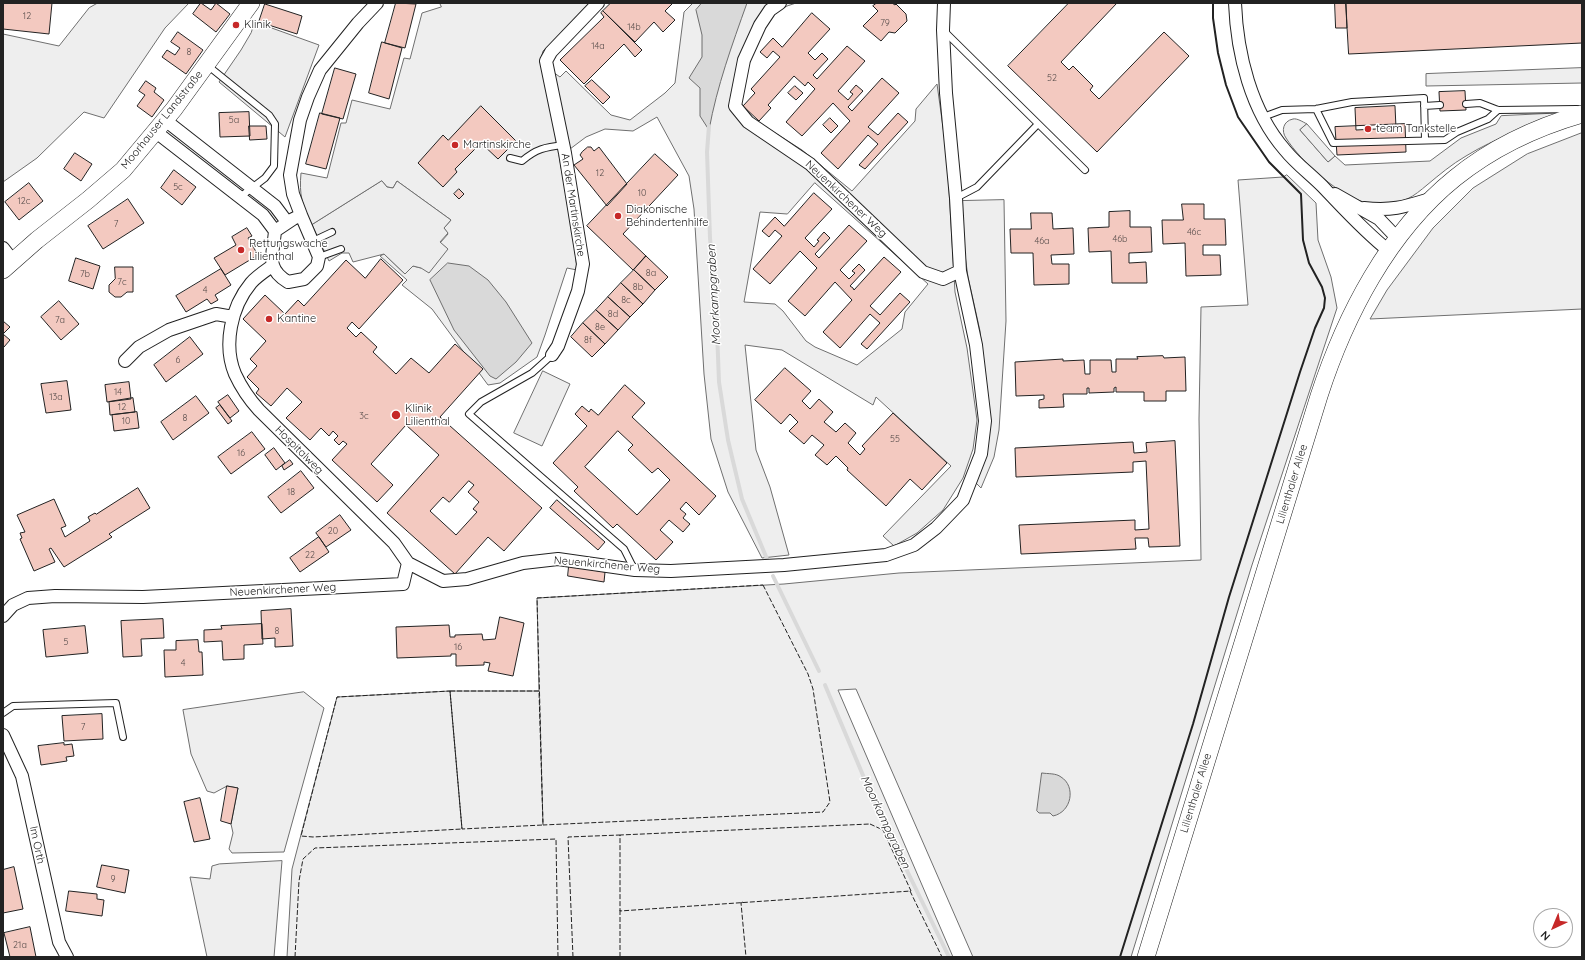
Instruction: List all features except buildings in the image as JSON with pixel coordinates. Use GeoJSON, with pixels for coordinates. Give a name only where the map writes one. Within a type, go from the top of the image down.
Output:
{"type":"FeatureCollection","features":[{"type":"Feature","properties":{"kind":"main road","name":"Moorhauser Landstraße"},"geometry":{"type":"LineString","coordinates":[[6,260],[88,200],[123,170],[160,126],[252,3]]}},
{"type":"Feature","properties":{"kind":"main road","name":"Lilienthaler Allee"},"geometry":{"type":"LineString","coordinates":[[1146,957],[1327,372],[1356,305],[1368,282],[1393,245],[1433,198],[1455,178],[1497,150],[1549,125],[1582,114]]}},
{"type":"Feature","properties":{"kind":"street"},"geometry":{"type":"LineString","coordinates":[[160,126],[240,197],[263,215],[275,231],[272,266],[278,276],[288,282],[304,279],[317,266],[319,258],[294,194],[290,175],[300,120],[320,70],[358,23],[377,3]]}},
{"type":"Feature","properties":{"kind":"street","name":"An der Martinskirche"},"geometry":{"type":"LineString","coordinates":[[552,355],[558,346],[578,291],[583,264],[564,145],[546,61],[551,52],[598,3]]}},
{"type":"Feature","properties":{"kind":"street","name":"Neuenkirchener Weg"},"geometry":{"type":"LineString","coordinates":[[780,3],[770,10],[744,60],[735,106],[748,122],[810,164],[923,272],[943,279],[960,271]]}},
{"type":"Feature","properties":{"kind":"street","name":"Neuenkirchener Weg"},"geometry":{"type":"LineString","coordinates":[[3,616],[13,605],[28,598],[143,597],[403,584],[408,563],[443,581],[468,579],[523,563],[558,559],[635,570],[671,571],[784,566],[886,555],[914,545],[936,528],[963,500],[980,454],[985,421],[976,345],[960,271],[956,198],[946,93],[943,30],[944,3]]}},
{"type":"Feature","properties":{"kind":"street"},"geometry":{"type":"LineString","coordinates":[[1235,3],[1236,29],[1243,68],[1263,117],[1284,150],[1325,188],[1362,229],[1393,245]]}},
{"type":"Feature","properties":{"kind":"street"},"geometry":{"type":"LineString","coordinates":[[160,126],[275,206],[287,222]]}},
{"type":"Feature","properties":{"kind":"street"},"geometry":{"type":"LineString","coordinates":[[1325,188],[1379,219],[1393,245]]}},
{"type":"Feature","properties":{"kind":"street"},"geometry":{"type":"LineString","coordinates":[[1361,208],[1377,210],[1395,209],[1412,206],[1433,198]]}},
{"type":"Feature","properties":{"kind":"street"},"geometry":{"type":"LineString","coordinates":[[275,231],[287,222],[302,215]]}},
{"type":"Feature","properties":{"kind":"street","name":"Hospitalweg"},"geometry":{"type":"LineString","coordinates":[[272,266],[252,282],[240,298],[233,317],[230,348],[234,372],[245,394],[258,410],[394,543],[408,563]]}},
{"type":"Feature","properties":{"kind":"street"},"geometry":{"type":"LineString","coordinates":[[124,361],[139,347],[169,330],[216,314],[233,317]]}},
{"type":"Feature","properties":{"kind":"street","name":"Im Orth"},"geometry":{"type":"LineString","coordinates":[[3,735],[22,776],[59,942],[67,957]]}},
{"type":"Feature","properties":{"kind":"lane"},"geometry":{"type":"LineString","coordinates":[[943,30],[1085,170]]}},
{"type":"Feature","properties":{"kind":"lane"},"geometry":{"type":"LineString","coordinates":[[207,65],[269,115],[275,124],[274,166],[265,178],[240,197]]}},
{"type":"Feature","properties":{"kind":"lane"},"geometry":{"type":"LineString","coordinates":[[1263,117],[1282,110],[1316,109],[1352,102],[1424,98],[1425,140]]}},
{"type":"Feature","properties":{"kind":"lane"},"geometry":{"type":"LineString","coordinates":[[1466,104],[1480,103],[1498,110],[1582,109]]}},
{"type":"Feature","properties":{"kind":"lane"},"geometry":{"type":"LineString","coordinates":[[1424,106],[1440,105]]}},
{"type":"Feature","properties":{"kind":"lane"},"geometry":{"type":"LineString","coordinates":[[1316,109],[1333,142],[1445,140],[1457,132],[1488,119],[1498,110]]}},
{"type":"Feature","properties":{"kind":"lane"},"geometry":{"type":"LineString","coordinates":[[956,198],[977,187],[1038,124]]}},
{"type":"Feature","properties":{"kind":"lane"},"geometry":{"type":"LineString","coordinates":[[510,158],[522,161],[533,152],[546,147],[564,145]]}},
{"type":"Feature","properties":{"kind":"lane"},"geometry":{"type":"LineString","coordinates":[[313,241],[332,232]]}},
{"type":"Feature","properties":{"kind":"lane"},"geometry":{"type":"LineString","coordinates":[[319,258],[341,249]]}},
{"type":"Feature","properties":{"kind":"lane","name":"An der Martinskirche"},"geometry":{"type":"LineString","coordinates":[[552,355],[532,374],[481,402],[469,414],[624,549],[635,570]]}},
{"type":"Feature","properties":{"kind":"lane"},"geometry":{"type":"LineString","coordinates":[[3,713],[13,706],[116,703],[123,737]]}},
{"type":"Feature","properties":{"kind":"shaded area"},"geometry":{"type":"Polygon","coordinates":[[[98,3],[189,3],[165,28],[104,118],[84,112],[37,158],[3,182],[3,34],[59,46],[89,8],[98,3]]]}},
{"type":"Feature","properties":{"kind":"shaded area"},"geometry":{"type":"Polygon","coordinates":[[[440,3],[591,3],[543,51],[540,63],[560,77],[566,71],[611,115],[630,120],[665,93],[675,83],[684,12],[693,3],[796,3],[781,9],[765,26],[748,67],[739,105],[750,117],[802,150],[852,191],[915,121],[916,109],[937,84],[947,156],[955,292],[967,348],[977,420],[973,449],[963,478],[943,510],[917,533],[894,546],[883,536],[951,466],[876,397],[873,405],[782,350],[745,345],[756,450],[770,487],[789,555],[762,558],[728,492],[711,439],[704,374],[694,209],[689,176],[657,117],[633,131],[605,129],[586,137],[559,155],[574,241],[577,270],[567,268],[537,357],[500,383],[488,385],[432,309],[402,285],[407,280],[380,256],[384,254],[405,274],[413,266],[421,268],[448,249],[440,243],[448,234],[444,228],[451,220],[397,181],[393,188],[387,187],[382,181],[312,225],[302,200],[300,188],[301,173],[327,178],[341,123],[346,123],[352,100],[390,109],[404,58],[410,59],[422,13],[441,7],[440,3]],[[815,183],[787,214],[760,212],[744,302],[775,304],[783,311],[806,341],[815,347],[857,365],[902,329],[905,312],[928,284],[815,183]]]}},
{"type":"Feature","properties":{"kind":"shaded area"},"geometry":{"type":"Polygon","coordinates":[[[702,3],[747,3],[730,50],[709,130],[700,116],[700,88],[689,78],[702,57],[702,35],[696,10],[702,3]]]}},
{"type":"Feature","properties":{"kind":"shaded area"},"geometry":{"type":"Polygon","coordinates":[[[255,22],[319,45],[285,137],[219,82],[241,50],[251,33],[255,22]]]}},
{"type":"Feature","properties":{"kind":"shaded area"},"geometry":{"type":"Polygon","coordinates":[[[1582,68],[1582,83],[1426,86],[1426,74],[1582,68]]]}},
{"type":"Feature","properties":{"kind":"shaded area"},"geometry":{"type":"Polygon","coordinates":[[[1560,113],[1500,138],[1461,159],[1410,198],[1398,202],[1383,204],[1368,203],[1357,200],[1334,187],[1322,178],[1301,158],[1284,135],[1283,129],[1287,122],[1293,119],[1307,124],[1300,130],[1328,162],[1335,156],[1345,165],[1430,161],[1461,138],[1496,124],[1501,116],[1560,113]]]}},
{"type":"Feature","properties":{"kind":"shaded area"},"geometry":{"type":"Polygon","coordinates":[[[1307,124],[1335,156],[1328,162],[1300,130],[1307,124]]]}},
{"type":"Feature","properties":{"kind":"shaded area"},"geometry":{"type":"Polygon","coordinates":[[[1582,133],[1582,309],[1370,319],[1387,290],[1433,228],[1473,188],[1527,154],[1582,133]]]}},
{"type":"Feature","properties":{"kind":"shaded area"},"geometry":{"type":"Polygon","coordinates":[[[1287,175],[1316,203],[1318,240],[1331,277],[1337,308],[1252,565],[1131,957],[973,957],[856,689],[838,690],[953,957],[287,957],[292,869],[337,697],[450,691],[539,691],[537,598],[784,584],[899,573],[1201,560],[1199,419],[1201,307],[1248,305],[1238,180],[1283,177],[1287,175]]]}},
{"type":"Feature","properties":{"kind":"shaded area"},"geometry":{"type":"Polygon","coordinates":[[[382,181],[387,187],[393,188],[397,181],[451,220],[444,228],[448,233],[440,242],[448,249],[429,273],[421,268],[413,266],[405,274],[384,254],[353,262],[349,253],[342,253],[329,261],[312,225],[382,181]]]}},
{"type":"Feature","properties":{"kind":"shaded area"},"geometry":{"type":"Polygon","coordinates":[[[1004,200],[1006,321],[999,430],[994,457],[981,488],[975,482],[989,424],[980,331],[968,277],[964,248],[961,201],[1004,200]]]}},
{"type":"Feature","properties":{"kind":"shaded area"},"geometry":{"type":"Polygon","coordinates":[[[448,263],[469,266],[488,280],[506,302],[532,343],[516,362],[496,379],[490,376],[454,330],[430,280],[448,263]]]}},
{"type":"Feature","properties":{"kind":"shaded area"},"geometry":{"type":"Polygon","coordinates":[[[543,371],[570,384],[542,446],[514,433],[543,371]]]}},
{"type":"Feature","properties":{"kind":"shaded area"},"geometry":{"type":"Polygon","coordinates":[[[304,692],[324,708],[284,852],[232,853],[229,849],[233,833],[231,824],[238,788],[227,786],[214,793],[207,791],[191,754],[183,710],[304,692]]]}},
{"type":"Feature","properties":{"kind":"shaded area"},"geometry":{"type":"Polygon","coordinates":[[[1042,773],[1059,776],[1066,781],[1069,786],[1070,798],[1068,804],[1059,814],[1053,816],[1050,813],[1039,813],[1037,811],[1042,773]]]}},
{"type":"Feature","properties":{"kind":"shaded area"},"geometry":{"type":"Polygon","coordinates":[[[282,861],[274,957],[207,957],[190,877],[210,879],[212,866],[219,864],[282,861]]]}},
{"type":"Feature","properties":{"kind":"waterway","name":"Moorkampgraben"},"geometry":{"type":"LineString","coordinates":[[709,126],[707,152],[710,238],[716,305],[719,382],[728,440],[742,499],[767,559]]}},
{"type":"Feature","properties":{"kind":"waterway","name":"Moorkampgraben"},"geometry":{"type":"LineString","coordinates":[[773,576],[819,671]]}},
{"type":"Feature","properties":{"kind":"waterway","name":"Moorkampgraben"},"geometry":{"type":"LineString","coordinates":[[825,685],[878,811],[949,957]]}},
{"type":"Feature","properties":{"kind":"fence"},"geometry":{"type":"LineString","coordinates":[[763,585],[808,674],[813,689],[830,802],[823,812],[543,825],[537,598],[763,585]]}},
{"type":"Feature","properties":{"kind":"fence"},"geometry":{"type":"LineString","coordinates":[[450,691],[462,829],[313,837],[301,836],[337,697],[450,691]]}},
{"type":"Feature","properties":{"kind":"fence"},"geometry":{"type":"LineString","coordinates":[[450,691],[539,691],[543,825],[462,829],[450,691]]}},
{"type":"Feature","properties":{"kind":"fence"},"geometry":{"type":"LineString","coordinates":[[870,824],[883,830],[911,891],[620,911],[620,835],[870,824]]}},
{"type":"Feature","properties":{"kind":"fence"},"geometry":{"type":"LineString","coordinates":[[573,957],[568,837],[620,835],[620,837]]}},
{"type":"Feature","properties":{"kind":"fence"},"geometry":{"type":"LineString","coordinates":[[295,957],[299,881],[303,859],[315,848],[556,839],[558,957]]}},
{"type":"Feature","properties":{"kind":"fence"},"geometry":{"type":"LineString","coordinates":[[910,891],[942,957]]}},
{"type":"Feature","properties":{"kind":"fence"},"geometry":{"type":"LineString","coordinates":[[743,902],[741,903],[746,957]]}},
{"type":"Feature","properties":{"kind":"fence"},"geometry":{"type":"LineString","coordinates":[[620,909],[620,957]]}},
{"type":"Feature","properties":{"kind":"wall"},"geometry":{"type":"LineString","coordinates":[[1120,957],[1193,724],[1229,597],[1300,372],[1315,328],[1324,308],[1325,298],[1322,287],[1309,263],[1303,240],[1301,194],[1269,162],[1238,117],[1226,85],[1218,53],[1213,18],[1213,3]]}},
{"type":"Feature","properties":{"kind":"place","name":"Klinik"},"geometry":{"type":"Point","coordinates":[236,25]}},
{"type":"Feature","properties":{"kind":"place","name":"team Tankstelle"},"geometry":{"type":"Point","coordinates":[1368,129]}},
{"type":"Feature","properties":{"kind":"place","name":"Martinskirche"},"geometry":{"type":"Point","coordinates":[455,145]}},
{"type":"Feature","properties":{"kind":"place","name":"Diakonische Behindertenhilfe"},"geometry":{"type":"Point","coordinates":[618,216]}},
{"type":"Feature","properties":{"kind":"place","name":"Rettungswache Lilienthal"},"geometry":{"type":"Point","coordinates":[241,250]}},
{"type":"Feature","properties":{"kind":"place","name":"Kantine"},"geometry":{"type":"Point","coordinates":[269,319]}},
{"type":"Feature","properties":{"kind":"place","name":"Klinik Lilienthal"},"geometry":{"type":"Point","coordinates":[396,415]}}]}
